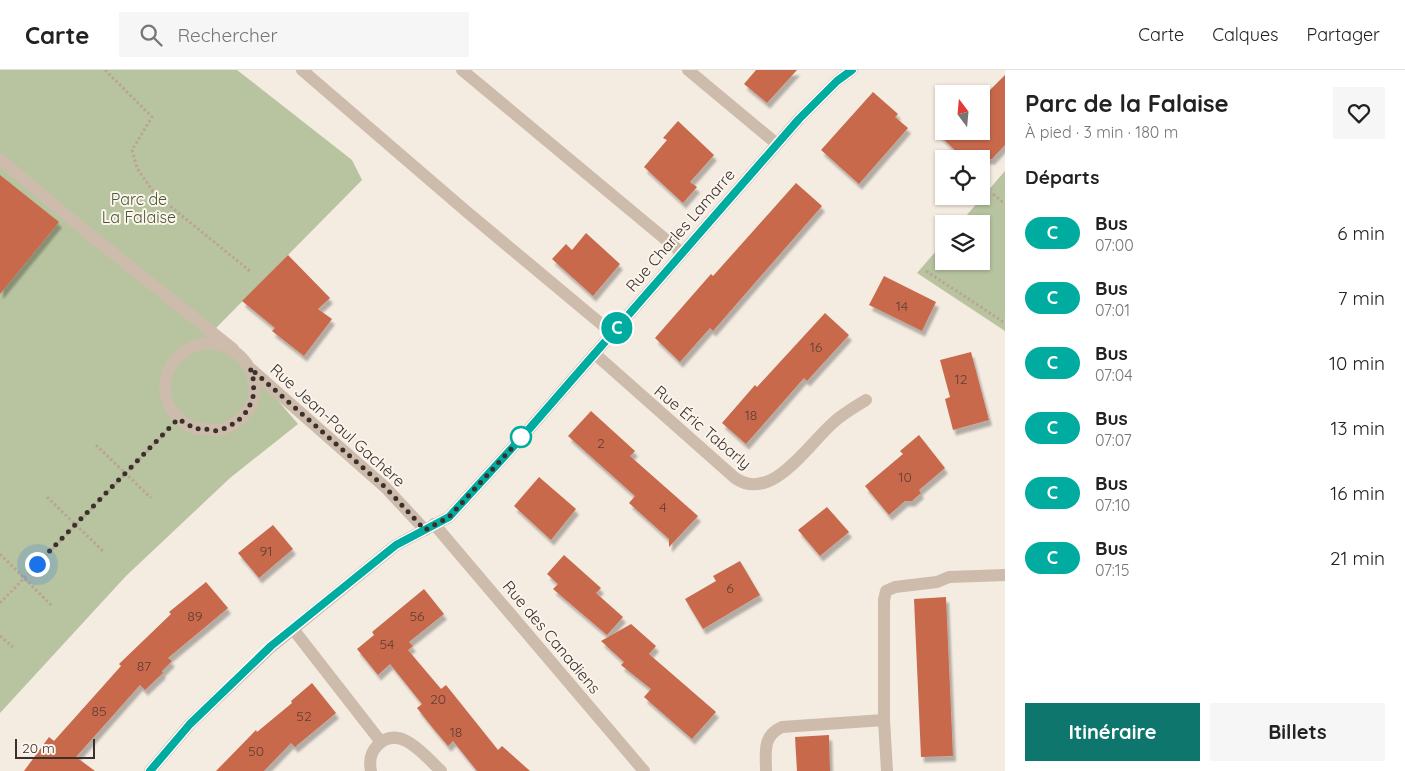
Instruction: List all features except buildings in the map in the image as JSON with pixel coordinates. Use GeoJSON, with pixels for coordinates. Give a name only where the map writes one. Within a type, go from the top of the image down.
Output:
{"type":"FeatureCollection","features":[{"type":"Feature","properties":{"kind":"street"},"geometry":{"type":"LineString","coordinates":[[302,70],[467,212],[612,333]]}},
{"type":"Feature","properties":{"kind":"street"},"geometry":{"type":"LineString","coordinates":[[462,70],[682,253]]}},
{"type":"Feature","properties":{"kind":"street"},"geometry":{"type":"LineString","coordinates":[[688,70],[777,144]]}},
{"type":"Feature","properties":{"kind":"street","name":"Rue Charles Lamarre"},"geometry":{"type":"LineString","coordinates":[[150,771],[200,714],[254,662],[396,545],[449,517],[595,354],[777,144],[820,98],[852,70]]}},
{"type":"Feature","properties":{"kind":"street"},"geometry":{"type":"LineString","coordinates":[[0,159],[99,243],[233,349],[250,368],[253,376],[254,394],[248,410],[237,422],[221,430],[213,431],[202,428],[196,429],[178,419],[169,403],[164,385],[174,361],[188,349],[197,345],[216,343],[233,349]]}},
{"type":"Feature","properties":{"kind":"street","name":"Rue Éric Tabarly"},"geometry":{"type":"LineString","coordinates":[[595,354],[735,478],[742,483],[751,485],[765,483],[779,476],[834,421],[866,400]]}},
{"type":"Feature","properties":{"kind":"street","name":"Rue Jean-Paul Gachère"},"geometry":{"type":"LineString","coordinates":[[250,368],[430,527]]}},
{"type":"Feature","properties":{"kind":"street","name":"Rue des Canadiens"},"geometry":{"type":"LineString","coordinates":[[430,527],[644,771]]}},
{"type":"Feature","properties":{"kind":"street"},"geometry":{"type":"LineString","coordinates":[[888,771],[884,720],[884,600],[886,591],[895,587],[937,582],[949,578],[1005,575]]}},
{"type":"Feature","properties":{"kind":"street"},"geometry":{"type":"LineString","coordinates":[[293,629],[381,742]]}},
{"type":"Feature","properties":{"kind":"street"},"geometry":{"type":"LineString","coordinates":[[766,771],[767,741],[772,732],[782,727],[884,720]]}},
{"type":"Feature","properties":{"kind":"street"},"geometry":{"type":"LineString","coordinates":[[372,771],[371,755],[375,748],[388,738],[397,738],[412,744],[440,771]]}},
{"type":"Feature","properties":{"kind":"path"},"geometry":{"type":"LineString","coordinates":[[105,70],[152,117],[132,150],[137,168],[154,193],[251,272]]}},
{"type":"Feature","properties":{"kind":"path"},"geometry":{"type":"LineString","coordinates":[[993,194],[1005,204]]}},
{"type":"Feature","properties":{"kind":"path"},"geometry":{"type":"LineString","coordinates":[[926,271],[1005,323]]}},
{"type":"Feature","properties":{"kind":"path"},"geometry":{"type":"LineString","coordinates":[[0,602],[178,419]]}},
{"type":"Feature","properties":{"kind":"path"},"geometry":{"type":"LineString","coordinates":[[96,445],[151,498]]}},
{"type":"Feature","properties":{"kind":"path"},"geometry":{"type":"LineString","coordinates":[[47,497],[103,551]]}},
{"type":"Feature","properties":{"kind":"path"},"geometry":{"type":"LineString","coordinates":[[0,554],[52,606]]}},
{"type":"Feature","properties":{"kind":"path"},"geometry":{"type":"LineString","coordinates":[[0,636],[13,648]]}},
{"type":"Feature","properties":{"kind":"green space","name":"Parc de La Falaise"},"geometry":{"type":"Polygon","coordinates":[[[0,70],[237,70],[352,160],[362,180],[216,328],[298,424],[230,478],[126,576],[0,713],[0,70]]]}},
{"type":"Feature","properties":{"kind":"green space"},"geometry":{"type":"Polygon","coordinates":[[[1005,171],[1005,331],[917,273],[935,252],[935,270],[990,270],[990,215],[967,215],[975,205],[990,205],[990,188],[1005,171]]]}},
{"type":"Feature","properties":{"kind":"bus line","name":"C"},"geometry":{"type":"LineString","coordinates":[[150,771],[190,724],[271,646],[396,545],[449,517],[523,436],[799,119],[837,81],[852,70]]}},
{"type":"Feature","properties":{"kind":"route"},"geometry":{"type":"LineString","coordinates":[[37,564],[178,419],[196,429],[202,428],[213,431],[230,427],[237,422],[248,410],[254,394],[253,376],[250,368],[386,488],[425,530],[449,517],[523,436],[521,437]]}}]}
